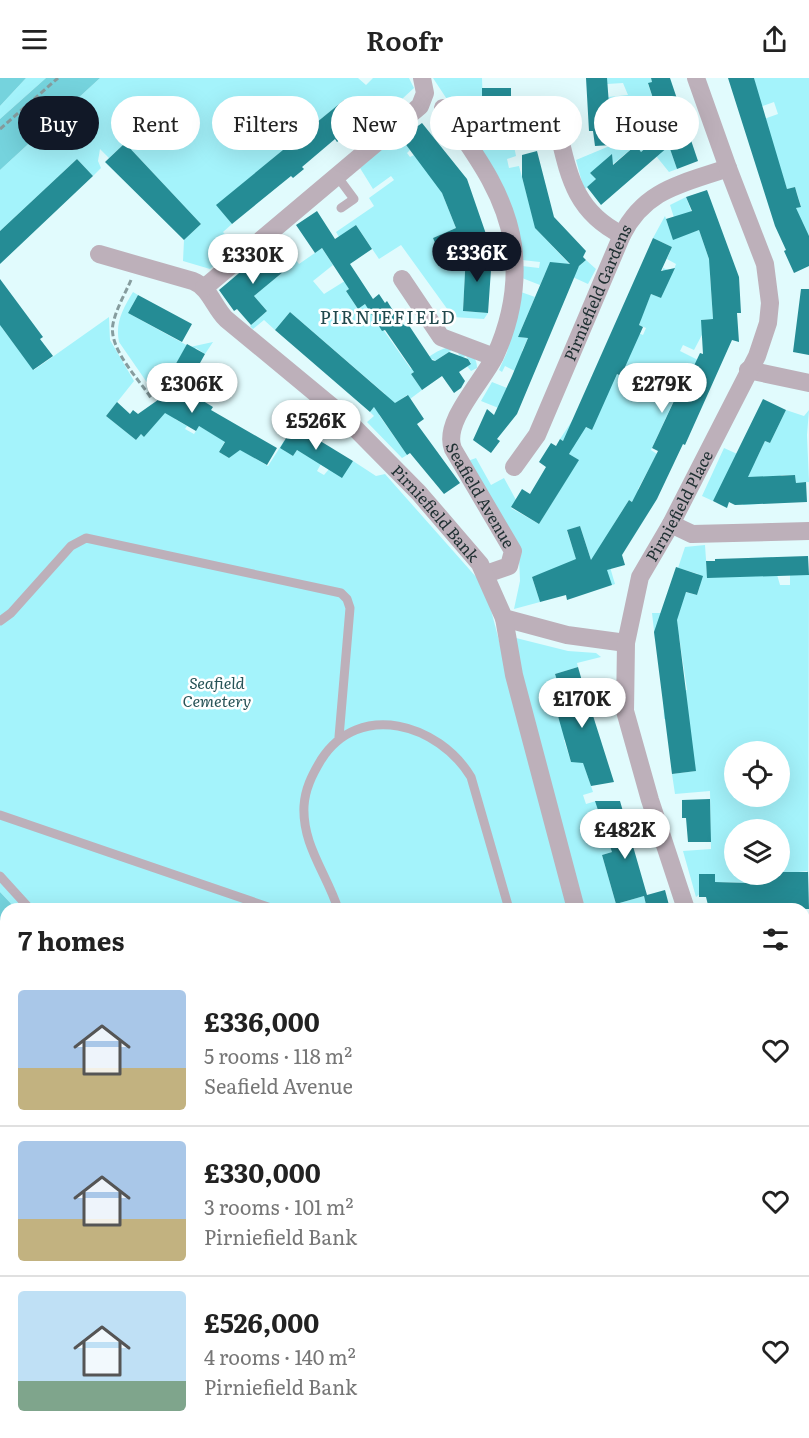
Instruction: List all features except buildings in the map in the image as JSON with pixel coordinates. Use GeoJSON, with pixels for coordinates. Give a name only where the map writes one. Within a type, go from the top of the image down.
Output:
{"type":"FeatureCollection","features":[{"type":"Feature","properties":{"kind":"street"},"geometry":{"type":"LineString","coordinates":[[99,254],[193,281],[204,288],[420,106],[425,93],[422,78]]}},
{"type":"Feature","properties":{"kind":"street","name":"Pirniefield Place"},"geometry":{"type":"LineString","coordinates":[[684,903],[650,800],[625,711],[626,643],[640,577],[671,524],[765,337],[770,292],[765,264],[696,78]]}},
{"type":"Feature","properties":{"kind":"street","name":"Seafield Avenue"},"geometry":{"type":"LineString","coordinates":[[471,150],[494,185],[511,232],[515,270],[513,296],[494,357],[453,424],[450,436],[453,449],[513,551],[510,566],[486,574]]}},
{"type":"Feature","properties":{"kind":"street"},"geometry":{"type":"LineString","coordinates":[[565,150],[577,196],[595,219],[622,235]]}},
{"type":"Feature","properties":{"kind":"street","name":"Pirniefield Gardens"},"geometry":{"type":"LineString","coordinates":[[514,467],[537,435],[622,235],[635,213],[653,196],[728,168]]}},
{"type":"Feature","properties":{"kind":"street"},"geometry":{"type":"LineString","coordinates":[[402,279],[441,337],[494,357]]}},
{"type":"Feature","properties":{"kind":"street","name":"Pirniefield Bank"},"geometry":{"type":"LineString","coordinates":[[204,288],[226,319],[342,415],[382,453],[471,553],[486,574],[504,618],[514,675],[574,903]]}},
{"type":"Feature","properties":{"kind":"street"},"geometry":{"type":"LineString","coordinates":[[748,370],[809,383]]}},
{"type":"Feature","properties":{"kind":"street"},"geometry":{"type":"LineString","coordinates":[[671,524],[692,534],[809,531]]}},
{"type":"Feature","properties":{"kind":"street"},"geometry":{"type":"LineString","coordinates":[[504,618],[567,635],[626,643]]}},
{"type":"Feature","properties":{"kind":"lane"},"geometry":{"type":"LineString","coordinates":[[337,176],[354,200],[341,208]]}},
{"type":"Feature","properties":{"kind":"lane"},"geometry":{"type":"LineString","coordinates":[[0,621],[11,613],[71,546],[86,538],[341,593],[347,598],[350,608],[339,737]]}},
{"type":"Feature","properties":{"kind":"lane"},"geometry":{"type":"LineString","coordinates":[[335,903],[311,848],[304,814],[311,775],[339,737],[365,728],[396,726],[421,732],[453,753],[471,777],[507,903]]}},
{"type":"Feature","properties":{"kind":"lane"},"geometry":{"type":"LineString","coordinates":[[0,815],[257,903]]}},
{"type":"Feature","properties":{"kind":"lane"},"geometry":{"type":"LineString","coordinates":[[0,876],[25,903]]}},
{"type":"Feature","properties":{"kind":"path"},"geometry":{"type":"LineString","coordinates":[[0,129],[58,78]]}},
{"type":"Feature","properties":{"kind":"path"},"geometry":{"type":"LineString","coordinates":[[138,265],[114,320],[113,334],[117,346],[151,398]]}},
{"type":"Feature","properties":{"kind":"green space"},"geometry":{"type":"Polygon","coordinates":[[[26,78],[46,78],[26,96],[18,96],[18,103],[0,119],[0,106],[26,78]]]}},
{"type":"Feature","properties":{"kind":"green space"},"geometry":{"type":"Polygon","coordinates":[[[100,78],[358,78],[366,85],[373,78],[409,78],[414,88],[405,96],[331,96],[331,111],[319,121],[319,96],[212,96],[212,150],[284,150],[217,205],[232,224],[223,232],[235,246],[210,269],[183,261],[184,240],[201,224],[132,150],[200,150],[200,96],[111,96],[111,150],[118,150],[109,158],[100,149],[98,161],[101,168],[93,176],[77,159],[0,231],[0,170],[22,150],[99,150],[99,96],[80,96],[100,78]]]}},
{"type":"Feature","properties":{"kind":"green space"},"geometry":{"type":"Polygon","coordinates":[[[433,78],[482,78],[483,96],[445,96],[433,78]]]}},
{"type":"Feature","properties":{"kind":"green space"},"geometry":{"type":"Polygon","coordinates":[[[607,78],[651,78],[652,82],[648,84],[652,96],[618,96],[628,95],[623,83],[607,84],[607,78]]]}},
{"type":"Feature","properties":{"kind":"green space"},"geometry":{"type":"Polygon","coordinates":[[[754,78],[809,78],[809,236],[794,209],[801,206],[795,187],[787,189],[764,119],[778,114],[774,102],[760,107],[754,78]]]}},
{"type":"Feature","properties":{"kind":"green space"},"geometry":{"type":"Polygon","coordinates":[[[381,150],[410,150],[407,153],[410,157],[414,155],[440,188],[456,228],[433,238],[440,256],[493,242],[492,255],[466,253],[463,311],[488,313],[484,319],[453,317],[401,245],[379,259],[356,225],[339,237],[336,232],[374,206],[369,198],[394,180],[391,176],[373,189],[360,168],[381,150]]]}},
{"type":"Feature","properties":{"kind":"green space"},"geometry":{"type":"Polygon","coordinates":[[[480,150],[515,150],[516,156],[507,159],[509,168],[519,166],[536,229],[575,270],[586,260],[596,269],[588,284],[555,269],[552,276],[545,274],[540,285],[522,278],[522,266],[539,268],[540,262],[522,260],[480,150]]]}},
{"type":"Feature","properties":{"kind":"green space"},"geometry":{"type":"Polygon","coordinates":[[[600,150],[630,150],[601,174],[590,173],[596,179],[584,190],[576,160],[600,150]]]}},
{"type":"Feature","properties":{"kind":"green space"},"geometry":{"type":"Polygon","coordinates":[[[651,150],[671,150],[677,169],[669,172],[651,150]]]}},
{"type":"Feature","properties":{"kind":"green space"},"geometry":{"type":"Polygon","coordinates":[[[686,197],[695,221],[690,233],[699,230],[711,265],[728,274],[710,275],[713,319],[701,320],[704,331],[694,350],[683,345],[680,351],[716,369],[684,387],[659,375],[655,382],[700,404],[698,408],[675,398],[651,450],[657,454],[638,489],[642,494],[636,504],[629,500],[610,532],[607,548],[615,584],[612,585],[595,572],[580,526],[567,531],[577,561],[532,577],[540,602],[514,609],[520,581],[519,557],[465,462],[476,458],[491,485],[504,478],[516,500],[511,508],[539,524],[578,460],[569,454],[573,447],[560,439],[572,421],[592,430],[605,369],[621,376],[636,332],[643,335],[646,328],[639,325],[641,320],[634,317],[643,313],[651,294],[661,298],[663,268],[673,272],[676,264],[667,259],[672,247],[653,238],[665,216],[670,230],[677,227],[670,205],[686,197]]]}},
{"type":"Feature","properties":{"kind":"green space"},"geometry":{"type":"Polygon","coordinates":[[[285,247],[299,264],[322,248],[333,265],[313,281],[324,294],[356,274],[361,281],[346,291],[358,309],[365,304],[411,369],[438,351],[453,346],[468,351],[475,359],[477,368],[471,371],[467,366],[471,363],[466,356],[461,358],[455,348],[435,361],[433,359],[411,374],[422,390],[410,399],[407,395],[379,415],[407,455],[402,458],[367,422],[374,416],[370,412],[385,394],[290,312],[275,330],[264,320],[253,329],[250,326],[267,311],[254,296],[289,267],[278,253],[285,247]]]}},
{"type":"Feature","properties":{"kind":"green space","name":"Seafield Cemetery"},"geometry":{"type":"Polygon","coordinates":[[[133,292],[138,295],[128,313],[190,347],[213,342],[205,354],[196,348],[192,354],[184,350],[169,376],[186,386],[175,419],[187,426],[185,429],[194,434],[199,426],[225,441],[219,452],[229,458],[236,447],[268,466],[284,441],[289,444],[285,451],[293,456],[297,450],[321,464],[317,471],[324,475],[329,469],[353,461],[376,476],[385,474],[485,587],[567,903],[10,903],[0,892],[0,320],[2,328],[34,370],[109,317],[110,340],[134,381],[106,416],[136,440],[141,434],[144,437],[166,410],[119,342],[118,328],[123,310],[133,292]]]}},
{"type":"Feature","properties":{"kind":"green space"},"geometry":{"type":"Polygon","coordinates":[[[521,292],[535,297],[518,337],[528,338],[522,351],[539,359],[515,371],[505,366],[502,372],[499,370],[507,352],[521,292]]]}},
{"type":"Feature","properties":{"kind":"green space"},"geometry":{"type":"Polygon","coordinates":[[[492,382],[507,388],[501,409],[481,401],[492,382]]]}},
{"type":"Feature","properties":{"kind":"green space"},"geometry":{"type":"Polygon","coordinates":[[[786,410],[804,416],[809,410],[807,435],[809,482],[796,483],[795,475],[782,475],[759,485],[760,504],[743,505],[751,488],[713,501],[702,496],[724,448],[755,462],[765,441],[770,443],[786,410]]]}},
{"type":"Feature","properties":{"kind":"green space"},"geometry":{"type":"Polygon","coordinates":[[[705,545],[707,574],[749,576],[749,558],[772,557],[780,585],[790,585],[790,575],[809,575],[808,889],[807,871],[798,872],[798,875],[790,874],[790,819],[724,819],[724,882],[715,882],[696,897],[683,851],[711,849],[710,791],[675,794],[672,774],[695,771],[688,716],[664,719],[663,694],[687,690],[679,636],[655,639],[652,613],[679,613],[685,592],[697,595],[700,586],[695,584],[698,574],[678,568],[685,547],[705,545]]]}},
{"type":"Feature","properties":{"kind":"green space"},"geometry":{"type":"Polygon","coordinates":[[[512,637],[568,651],[596,653],[601,657],[577,663],[578,667],[555,674],[565,706],[556,710],[559,719],[575,736],[564,740],[571,762],[582,759],[593,792],[583,795],[586,804],[596,801],[610,847],[632,846],[602,855],[616,903],[579,903],[512,637]]]}},
{"type":"Feature","properties":{"kind":"green space"},"geometry":{"type":"Polygon","coordinates":[[[644,896],[646,903],[620,903],[644,896]]]}},
{"type":"Feature","properties":{"kind":"shaded area"},"geometry":{"type":"Polygon","coordinates":[[[0,78],[26,78],[0,106],[0,78]]]}},
{"type":"Feature","properties":{"kind":"shaded area"},"geometry":{"type":"Polygon","coordinates":[[[46,78],[100,78],[80,96],[26,96],[46,78]]]}},
{"type":"Feature","properties":{"kind":"shaded area"},"geometry":{"type":"Polygon","coordinates":[[[18,103],[18,150],[22,150],[0,170],[0,119],[18,103]]]}},
{"type":"Feature","properties":{"kind":"shaded area"},"geometry":{"type":"Polygon","coordinates":[[[0,892],[10,903],[0,903],[0,892]]]}},
{"type":"Feature","properties":{"kind":"district","name":"PIRNIEFIELD"},"geometry":{"type":"Point","coordinates":[388,318]}}]}
